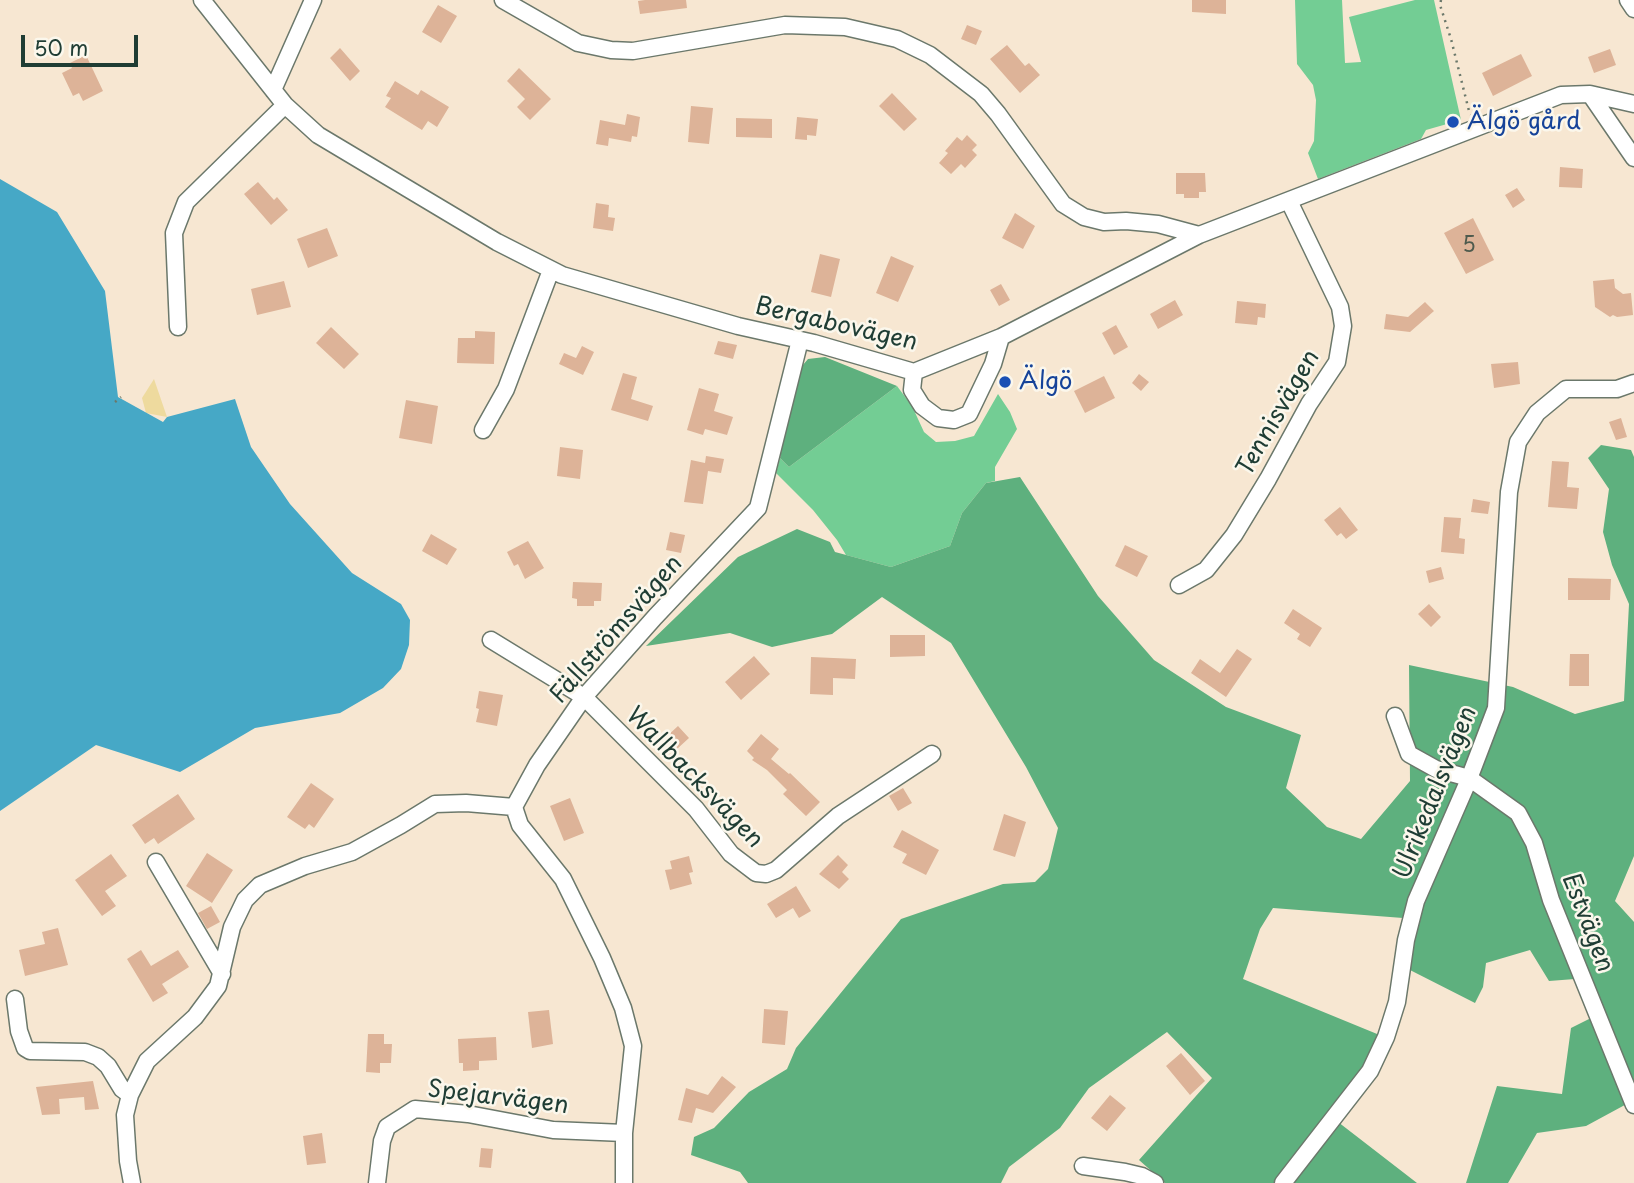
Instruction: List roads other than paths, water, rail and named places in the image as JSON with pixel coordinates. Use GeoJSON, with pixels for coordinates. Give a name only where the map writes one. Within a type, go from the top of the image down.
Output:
{"type":"FeatureCollection","features":[{"type":"Feature","properties":{"kind":"street","name":"Bergabovägen"},"geometry":{"type":"LineString","coordinates":[[202,0],[285,106],[318,135],[497,242],[562,275],[914,372],[1001,337],[1199,235],[1561,95],[1590,94],[1634,104]]}},
{"type":"Feature","properties":{"kind":"street"},"geometry":{"type":"LineString","coordinates":[[273,90],[313,0]]}},
{"type":"Feature","properties":{"kind":"street"},"geometry":{"type":"LineString","coordinates":[[503,0],[578,43],[611,50],[633,51],[785,24],[845,27],[897,38],[930,55],[981,94],[1063,204],[1084,217],[1104,222],[1158,224],[1199,235]]}},
{"type":"Feature","properties":{"kind":"street"},"geometry":{"type":"LineString","coordinates":[[1628,0],[1634,9]]}},
{"type":"Feature","properties":{"kind":"street"},"geometry":{"type":"LineString","coordinates":[[1590,94],[1634,158]]}},
{"type":"Feature","properties":{"kind":"street"},"geometry":{"type":"LineString","coordinates":[[178,327],[174,233],[186,202],[285,106]]}},
{"type":"Feature","properties":{"kind":"street","name":"Tennisvägen"},"geometry":{"type":"LineString","coordinates":[[1179,584],[1206,570],[1234,535],[1309,404],[1337,362],[1343,326],[1340,307],[1289,201]]}},
{"type":"Feature","properties":{"kind":"street"},"geometry":{"type":"LineString","coordinates":[[483,430],[506,388],[551,270]]}},
{"type":"Feature","properties":{"kind":"street"},"geometry":{"type":"LineString","coordinates":[[914,372],[912,390],[922,406],[937,418],[954,420],[969,414],[993,364],[1001,337]]}},
{"type":"Feature","properties":{"kind":"street","name":"Fällströmsvägen"},"geometry":{"type":"LineString","coordinates":[[514,807],[537,765],[584,697],[758,508],[768,477],[800,340]]}},
{"type":"Feature","properties":{"kind":"street","name":"Ulrikedalsvägen"},"geometry":{"type":"LineString","coordinates":[[1283,1183],[1370,1070],[1386,1037],[1397,1002],[1406,940],[1416,901],[1496,708],[1509,492],[1518,442],[1537,412],[1566,389],[1617,389],[1634,383]]}},
{"type":"Feature","properties":{"kind":"street","name":"Wallbacksvägen"},"geometry":{"type":"LineString","coordinates":[[491,640],[584,697],[696,809],[731,854],[755,873],[766,874],[776,870],[838,816],[932,754]]}},
{"type":"Feature","properties":{"kind":"street","name":"Estvägen"},"geometry":{"type":"LineString","coordinates":[[1395,716],[1409,754],[1436,769],[1469,778],[1518,813],[1534,843],[1551,901],[1634,1105]]}},
{"type":"Feature","properties":{"kind":"street"},"geometry":{"type":"LineString","coordinates":[[132,1183],[125,1115],[130,1095],[147,1062],[195,1017],[218,986],[232,927],[245,900],[260,885],[305,866],[352,852],[435,804],[466,803],[514,807],[520,825],[563,879],[623,1008],[633,1046],[624,1133],[624,1183]]}},
{"type":"Feature","properties":{"kind":"street"},"geometry":{"type":"LineString","coordinates":[[156,862],[222,974]]}},
{"type":"Feature","properties":{"kind":"street"},"geometry":{"type":"LineString","coordinates":[[15,999],[19,1031],[25,1048]]}},
{"type":"Feature","properties":{"kind":"street"},"geometry":{"type":"LineString","coordinates":[[9,1043],[30,1051],[85,1052],[98,1057],[108,1066],[122,1089],[130,1095]]}},
{"type":"Feature","properties":{"kind":"street","name":"Spejarvägen"},"geometry":{"type":"LineString","coordinates":[[377,1183],[382,1141],[387,1127],[415,1109],[468,1114],[553,1130],[624,1133]]}},
{"type":"Feature","properties":{"kind":"street"},"geometry":{"type":"LineString","coordinates":[[1083,1166],[1142,1176],[1155,1183]]}},
{"type":"Feature","properties":{"kind":"water"},"geometry":{"type":"Polygon","coordinates":[[[0,179],[57,212],[105,291],[118,397],[163,422],[167,417],[235,399],[251,447],[290,504],[352,573],[401,604],[410,620],[409,645],[401,669],[383,688],[340,713],[255,728],[180,772],[96,745],[0,811],[0,179]]]}},
{"type":"Feature","properties":{"kind":"place","name":"Älgö gård"},"geometry":{"type":"Point","coordinates":[1453,122]}},
{"type":"Feature","properties":{"kind":"place","name":"Älgö"},"geometry":{"type":"Point","coordinates":[1005,382]}}]}
